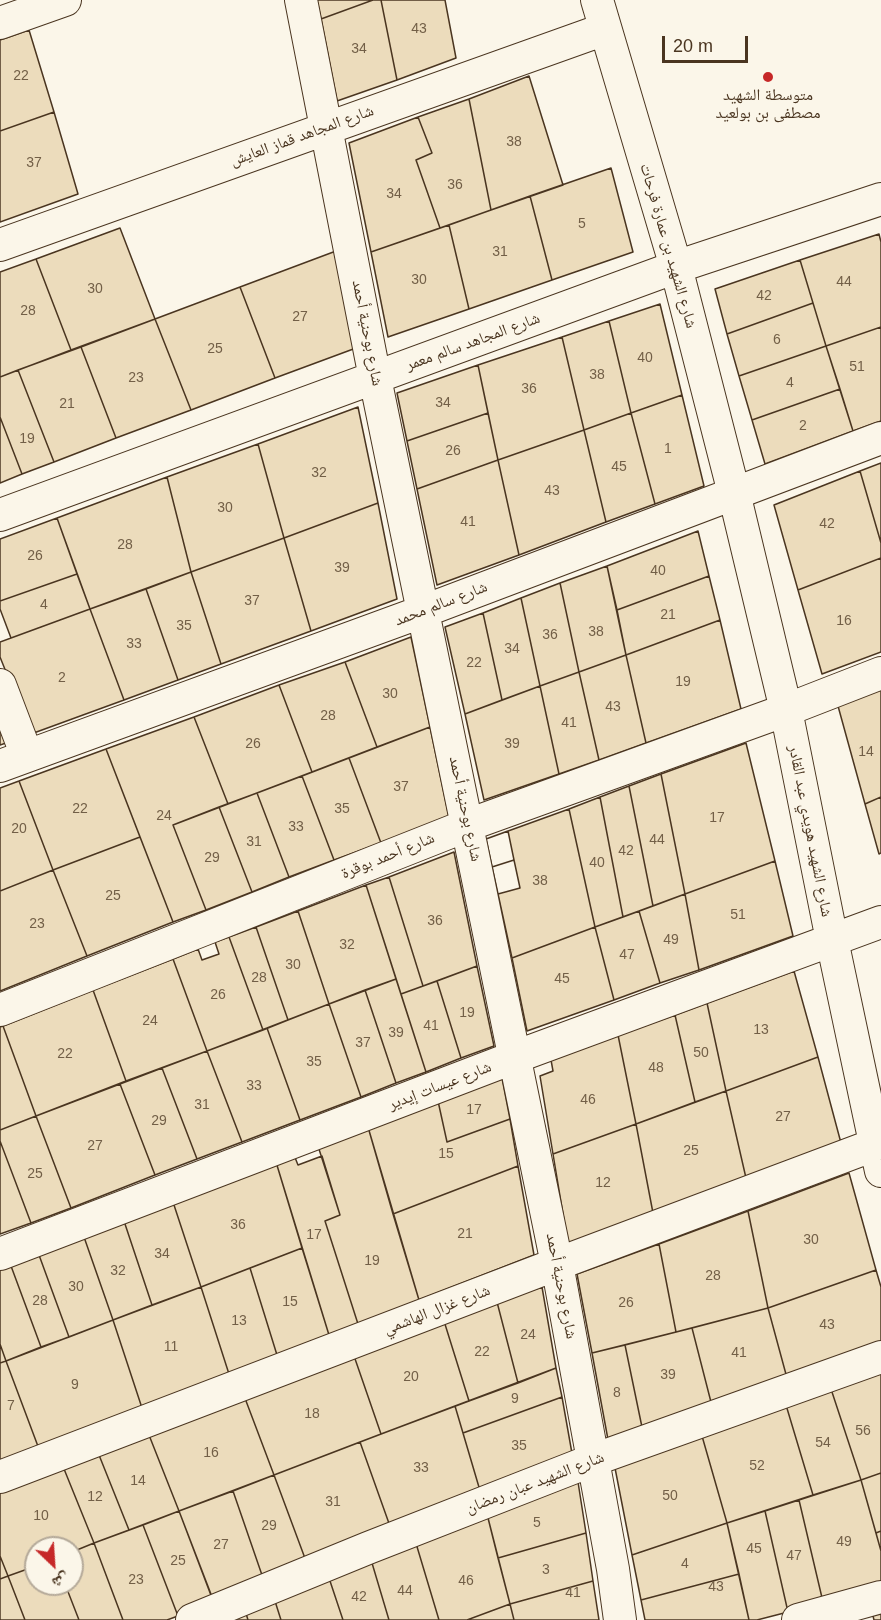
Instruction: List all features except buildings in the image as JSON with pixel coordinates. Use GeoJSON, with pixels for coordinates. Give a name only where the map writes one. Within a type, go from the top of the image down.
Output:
{"type":"FeatureCollection","features":[{"type":"Feature","properties":{"kind":"street"},"geometry":{"type":"LineString","coordinates":[[0,23],[65,0]]}},
{"type":"Feature","properties":{"kind":"street","name":"شارع بوحنية أحمد"},"geometry":{"type":"LineString","coordinates":[[301,0],[375,378],[557,1264],[613,1569],[620,1620]]}},
{"type":"Feature","properties":{"kind":"street","name":"شارع المجاهد قماز العايش"},"geometry":{"type":"LineString","coordinates":[[0,245],[327,127],[601,14]]}},
{"type":"Feature","properties":{"kind":"street","name":"شارع الشهيد بن عمارة فرحات"},"geometry":{"type":"LineString","coordinates":[[601,14],[676,267],[734,493]]}},
{"type":"Feature","properties":{"kind":"street","name":"شارع المجاهد سالم معمر"},"geometry":{"type":"LineString","coordinates":[[0,515],[676,267],[881,199]]}},
{"type":"Feature","properties":{"kind":"street","name":"شارع سالم محمد"},"geometry":{"type":"LineString","coordinates":[[13,761],[424,611],[881,438]]}},
{"type":"Feature","properties":{"kind":"street","name":"شارع الشهيد هويدي عبد القادر"},"geometry":{"type":"LineString","coordinates":[[734,493],[786,710],[832,940],[873,1097],[878,1158]]}},
{"type":"Feature","properties":{"kind":"street","name":"شارع أحمد بوقرة"},"geometry":{"type":"LineString","coordinates":[[0,1010],[468,825],[786,710],[881,673]]}},
{"type":"Feature","properties":{"kind":"street"},"geometry":{"type":"LineString","coordinates":[[0,685],[13,761]]}},
{"type":"Feature","properties":{"kind":"street","name":"شارع عيسات إيدير"},"geometry":{"type":"LineString","coordinates":[[0,1254],[515,1057],[881,922]]}},
{"type":"Feature","properties":{"kind":"street","name":"شارع غزال الهاشمي"},"geometry":{"type":"LineString","coordinates":[[0,1477],[557,1264],[878,1158]]}},
{"type":"Feature","properties":{"kind":"street","name":"شارع الشهيد عبان رمضان"},"geometry":{"type":"LineString","coordinates":[[192,1620],[593,1460],[881,1357]]}},
{"type":"Feature","properties":{"kind":"street"},"geometry":{"type":"LineString","coordinates":[[798,1620],[866,1607]]}},
{"type":"Feature","properties":{"kind":"place","name":"متوسطة الشهيد مصطفى بن بولعيد"},"geometry":{"type":"Point","coordinates":[768,77]}}]}
